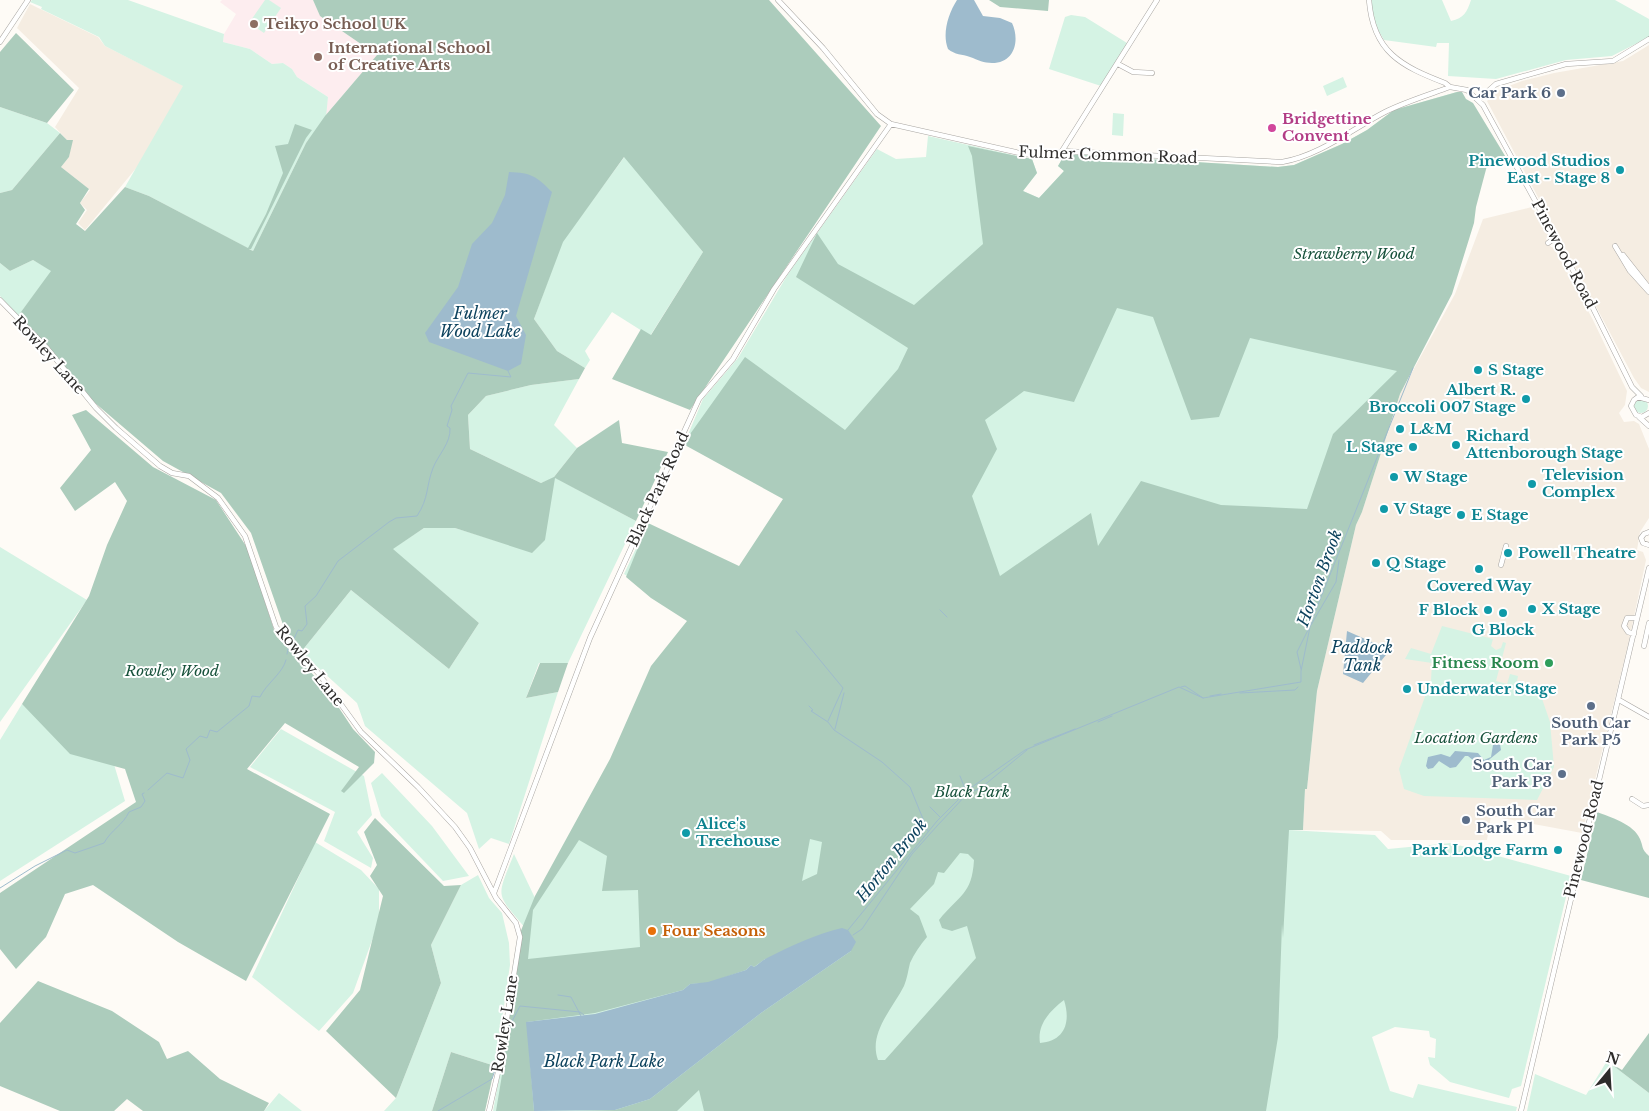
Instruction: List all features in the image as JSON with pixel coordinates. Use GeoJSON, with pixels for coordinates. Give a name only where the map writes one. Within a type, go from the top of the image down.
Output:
{"type":"FeatureCollection","features":[{"type":"Feature","properties":{"kind":"street"},"geometry":{"type":"LineString","coordinates":[[0,42],[28,0]]}},
{"type":"Feature","properties":{"kind":"street","name":"Fulmer Common Road"},"geometry":{"type":"LineString","coordinates":[[778,0],[823,48],[877,114],[892,124],[1024,154],[1041,156],[1062,151],[1282,162],[1322,148],[1387,111],[1450,87]]}},
{"type":"Feature","properties":{"kind":"street"},"geometry":{"type":"LineString","coordinates":[[1062,151],[1157,0]]}},
{"type":"Feature","properties":{"kind":"street","name":"Pinewood Road"},"geometry":{"type":"LineString","coordinates":[[1369,0],[1370,16],[1377,36],[1390,53],[1409,69],[1445,82],[1450,87],[1467,90],[1478,100],[1490,117],[1632,388],[1641,396]]}},
{"type":"Feature","properties":{"kind":"street"},"geometry":{"type":"LineString","coordinates":[[1478,100],[1496,84],[1566,64],[1613,60],[1649,39]]}},
{"type":"Feature","properties":{"kind":"street"},"geometry":{"type":"LineString","coordinates":[[1118,64],[1133,72],[1152,73]]}},
{"type":"Feature","properties":{"kind":"street","name":"Black Park Road"},"geometry":{"type":"LineString","coordinates":[[494,893],[590,638],[699,399],[733,359],[774,289],[892,124]]}},
{"type":"Feature","properties":{"kind":"street"},"geometry":{"type":"LineString","coordinates":[[1548,243],[1555,238]]}},
{"type":"Feature","properties":{"kind":"street"},"geometry":{"type":"LineString","coordinates":[[1615,246],[1649,290],[1630,271],[1615,246]]}},
{"type":"Feature","properties":{"kind":"street","name":"Rowley Lane"},"geometry":{"type":"LineString","coordinates":[[0,300],[46,347],[96,408],[116,428],[160,466],[172,473],[189,476],[218,498],[245,536],[276,627],[319,674],[361,732],[418,787],[455,827],[470,848],[499,903],[516,923],[520,937],[499,1068],[489,1111]]}},
{"type":"Feature","properties":{"kind":"street","name":"Pinewood Road"},"geometry":{"type":"LineString","coordinates":[[1632,388],[1632,402]]}},
{"type":"Feature","properties":{"kind":"street"},"geometry":{"type":"LineString","coordinates":[[1648,399],[1641,396],[1632,402],[1632,412],[1649,426]]}},
{"type":"Feature","properties":{"kind":"street"},"geometry":{"type":"LineString","coordinates":[[1639,416],[1649,413],[1649,418]]}},
{"type":"Feature","properties":{"kind":"street"},"geometry":{"type":"LineString","coordinates":[[1648,531],[1642,540],[1648,545],[1649,552]]}},
{"type":"Feature","properties":{"kind":"street"},"geometry":{"type":"LineString","coordinates":[[1501,566],[1506,546]]}},
{"type":"Feature","properties":{"kind":"street","name":"Pinewood Road"},"geometry":{"type":"LineString","coordinates":[[1521,1111],[1649,568]]}},
{"type":"Feature","properties":{"kind":"street"},"geometry":{"type":"LineString","coordinates":[[1634,634],[1628,632],[1624,626],[1627,618],[1637,618]]}},
{"type":"Feature","properties":{"kind":"street"},"geometry":{"type":"LineString","coordinates":[[1636,625],[1649,625],[1644,646]]}},
{"type":"Feature","properties":{"kind":"street"},"geometry":{"type":"LineString","coordinates":[[1619,700],[1649,718]]}},
{"type":"Feature","properties":{"kind":"street"},"geometry":{"type":"LineString","coordinates":[[1632,800],[1637,804],[1649,805]]}},
{"type":"Feature","properties":{"kind":"shaded area","name":"International School of Creative Arts"},"geometry":{"type":"Polygon","coordinates":[[[222,0],[313,0],[320,16],[377,55],[325,116],[328,97],[297,77],[292,69],[283,63],[272,64],[250,49],[223,42],[224,34],[236,14],[220,2],[222,0]]]}},
{"type":"Feature","properties":{"kind":"shaded area"},"geometry":{"type":"Polygon","coordinates":[[[30,4],[98,37],[105,46],[184,86],[142,161],[85,230],[78,223],[87,210],[80,203],[90,190],[61,167],[69,157],[72,140],[67,140],[55,127],[79,88],[17,28],[30,4]]]}},
{"type":"Feature","properties":{"kind":"shaded area"},"geometry":{"type":"Polygon","coordinates":[[[1649,45],[1649,392],[1641,388],[1634,378],[1487,101],[1501,89],[1522,81],[1554,73],[1623,61],[1649,45]]]}},
{"type":"Feature","properties":{"kind":"shaded area"},"geometry":{"type":"Polygon","coordinates":[[[1532,207],[1548,235],[1546,239],[1551,247],[1554,248],[1593,320],[1627,391],[1625,405],[1619,413],[1624,422],[1634,421],[1639,424],[1649,449],[1649,518],[1640,532],[1637,550],[1643,552],[1646,560],[1628,645],[1582,833],[1491,816],[1487,840],[1391,840],[1381,831],[1303,830],[1305,789],[1307,789],[1317,691],[1356,525],[1362,512],[1400,394],[1455,294],[1483,219],[1532,207]]]}},
{"type":"Feature","properties":{"kind":"green space"},"geometry":{"type":"Polygon","coordinates":[[[32,0],[128,0],[224,34],[223,42],[250,49],[272,64],[283,63],[292,69],[297,77],[328,97],[326,117],[306,143],[253,251],[149,196],[125,187],[183,86],[105,46],[99,37],[41,9],[42,7],[30,2],[32,0]]]}},
{"type":"Feature","properties":{"kind":"green space"},"geometry":{"type":"Polygon","coordinates":[[[265,0],[269,0],[281,8],[264,33],[249,23],[265,0]]]}},
{"type":"Feature","properties":{"kind":"green space"},"geometry":{"type":"Polygon","coordinates":[[[313,0],[769,0],[881,126],[690,410],[612,379],[641,329],[651,335],[703,252],[624,157],[563,242],[534,319],[557,351],[585,368],[579,379],[531,385],[486,396],[468,415],[470,449],[541,483],[554,477],[577,448],[619,420],[622,443],[668,452],[636,521],[555,478],[545,540],[532,553],[455,528],[424,528],[393,549],[479,623],[449,669],[351,590],[301,652],[288,639],[251,533],[221,493],[163,461],[95,403],[47,353],[18,316],[51,271],[33,260],[10,271],[0,263],[0,193],[12,190],[60,133],[67,140],[73,140],[69,157],[61,167],[89,189],[80,203],[85,210],[76,224],[85,231],[125,187],[149,196],[248,248],[266,214],[283,173],[275,146],[288,144],[295,124],[312,130],[306,138],[251,249],[249,249],[253,251],[306,143],[325,116],[377,55],[320,16],[313,0]]]}},
{"type":"Feature","properties":{"kind":"green space"},"geometry":{"type":"Polygon","coordinates":[[[989,0],[1049,0],[1048,11],[1000,7],[989,0]]]}},
{"type":"Feature","properties":{"kind":"green space"},"geometry":{"type":"Polygon","coordinates":[[[1371,0],[1442,0],[1451,21],[1464,14],[1471,0],[1615,0],[1649,19],[1649,37],[1612,56],[1566,60],[1496,79],[1448,76],[1449,43],[1437,43],[1436,47],[1384,40],[1374,23],[1371,0]]]}},
{"type":"Feature","properties":{"kind":"green space"},"geometry":{"type":"Polygon","coordinates":[[[1071,15],[1085,17],[1127,43],[1101,86],[1049,69],[1065,17],[1071,15]]]}},
{"type":"Feature","properties":{"kind":"green space"},"geometry":{"type":"Polygon","coordinates":[[[16,33],[74,90],[47,123],[0,107],[0,52],[16,33]]]}},
{"type":"Feature","properties":{"kind":"green space"},"geometry":{"type":"Polygon","coordinates":[[[1343,77],[1347,87],[1327,96],[1323,86],[1343,77]]]}},
{"type":"Feature","properties":{"kind":"green space","name":"Black Park"},"geometry":{"type":"Polygon","coordinates":[[[1462,92],[1463,104],[1400,393],[1347,536],[1289,830],[1375,835],[1388,849],[1451,843],[1571,876],[1521,1086],[1512,1089],[1509,1098],[1450,1082],[1430,1065],[1428,1057],[1435,1058],[1436,1039],[1430,1037],[1429,1031],[1395,1027],[1372,1037],[1390,1091],[1413,1098],[1418,1084],[1517,1107],[1516,1111],[493,1111],[526,929],[504,901],[502,894],[504,880],[514,854],[535,898],[697,620],[624,574],[646,527],[738,574],[792,497],[687,437],[703,399],[738,358],[788,274],[877,149],[896,159],[926,157],[928,136],[1032,159],[1037,173],[1023,191],[1039,198],[1064,171],[1058,166],[1065,154],[1278,167],[1294,165],[1342,144],[1367,130],[1394,110],[1462,92]]]}},
{"type":"Feature","properties":{"kind":"green space","name":"Black Park"},"geometry":{"type":"Polygon","coordinates":[[[1462,92],[1466,99],[1473,103],[1510,164],[1488,162],[1476,207],[1474,223],[1452,294],[1400,394],[1362,512],[1356,525],[1317,691],[1307,789],[1305,789],[1303,830],[1289,830],[1283,938],[1282,924],[1278,1037],[1266,1111],[704,1111],[699,1090],[677,1111],[575,1111],[615,1110],[650,1099],[761,1013],[851,951],[765,959],[754,967],[751,965],[746,970],[708,983],[690,984],[683,990],[595,1013],[527,1022],[534,1111],[496,1111],[504,1063],[507,1013],[520,933],[535,896],[610,759],[651,666],[687,621],[651,598],[626,577],[648,523],[739,566],[783,499],[683,444],[745,357],[845,430],[898,369],[908,348],[796,277],[817,233],[838,264],[914,305],[983,244],[972,156],[968,146],[1032,159],[1037,173],[1023,191],[1039,198],[1064,171],[1058,166],[1065,154],[1278,167],[1294,165],[1342,144],[1367,130],[1394,110],[1462,92]],[[1117,308],[1074,402],[1024,391],[985,420],[997,449],[972,496],[1000,576],[1091,513],[1098,546],[1141,481],[1221,505],[1307,509],[1333,434],[1397,371],[1250,338],[1219,417],[1191,420],[1153,317],[1117,308]],[[810,839],[802,881],[817,874],[822,842],[810,839]],[[579,840],[533,910],[528,959],[640,947],[638,890],[602,891],[607,856],[579,840]],[[960,853],[944,873],[938,872],[934,884],[910,909],[919,916],[927,937],[910,963],[904,986],[879,1031],[876,1040],[878,1060],[885,1060],[976,958],[967,926],[952,931],[942,928],[939,920],[967,888],[971,881],[974,860],[968,854],[960,853]],[[1064,1000],[1054,1009],[1043,1024],[1040,1043],[1055,1039],[1064,1029],[1067,1016],[1064,1000]]]}},
{"type":"Feature","properties":{"kind":"green space"},"geometry":{"type":"Polygon","coordinates":[[[0,107],[47,123],[60,133],[12,190],[0,193],[0,107]]]}},
{"type":"Feature","properties":{"kind":"green space"},"geometry":{"type":"Polygon","coordinates":[[[1113,113],[1124,114],[1123,136],[1112,135],[1113,113]]]}},
{"type":"Feature","properties":{"kind":"green space"},"geometry":{"type":"Polygon","coordinates":[[[625,156],[703,252],[650,336],[612,312],[585,351],[590,360],[585,368],[557,351],[534,319],[562,242],[625,156]]]}},
{"type":"Feature","properties":{"kind":"green space"},"geometry":{"type":"Polygon","coordinates":[[[33,260],[52,271],[18,316],[0,296],[0,263],[10,271],[33,260]]]}},
{"type":"Feature","properties":{"kind":"green space"},"geometry":{"type":"Polygon","coordinates":[[[579,379],[554,425],[577,448],[554,477],[636,521],[568,663],[539,663],[526,698],[558,692],[509,844],[491,838],[479,849],[467,813],[365,726],[357,703],[301,652],[351,590],[449,669],[479,623],[392,549],[424,528],[455,528],[533,552],[554,478],[541,483],[470,449],[468,415],[486,396],[531,385],[579,379]]]}},
{"type":"Feature","properties":{"kind":"green space"},"geometry":{"type":"Polygon","coordinates":[[[1638,399],[1644,399],[1648,406],[1644,413],[1638,413],[1634,409],[1634,403],[1638,399]]]}},
{"type":"Feature","properties":{"kind":"green space","name":"Rowley Wood"},"geometry":{"type":"Polygon","coordinates":[[[86,410],[153,467],[216,500],[248,549],[276,636],[325,687],[353,729],[375,752],[374,763],[344,793],[341,791],[359,767],[285,723],[247,769],[330,814],[246,981],[178,942],[93,885],[65,894],[46,937],[16,969],[0,949],[0,893],[136,802],[125,769],[70,754],[22,704],[89,596],[107,545],[127,501],[115,482],[75,511],[60,488],[91,450],[72,415],[86,410]]]}},
{"type":"Feature","properties":{"kind":"green space"},"geometry":{"type":"Polygon","coordinates":[[[0,547],[87,600],[0,722],[0,547]]]}},
{"type":"Feature","properties":{"kind":"green space","name":"Location Gardens"},"geometry":{"type":"Polygon","coordinates":[[[1442,626],[1493,639],[1491,646],[1496,650],[1501,648],[1503,642],[1506,643],[1496,681],[1507,684],[1510,674],[1518,676],[1517,681],[1538,687],[1550,722],[1554,767],[1537,800],[1424,796],[1404,789],[1399,769],[1431,680],[1432,663],[1405,659],[1411,648],[1431,654],[1442,626]]]}},
{"type":"Feature","properties":{"kind":"green space"},"geometry":{"type":"Polygon","coordinates":[[[540,663],[568,663],[558,692],[526,698],[540,663]]]}},
{"type":"Feature","properties":{"kind":"green space"},"geometry":{"type":"Polygon","coordinates":[[[22,704],[75,751],[113,761],[125,801],[0,881],[0,740],[22,704]]]}},
{"type":"Feature","properties":{"kind":"green space"},"geometry":{"type":"Polygon","coordinates":[[[281,729],[364,776],[372,815],[357,832],[373,858],[371,868],[324,841],[335,812],[250,767],[281,729]]]}},
{"type":"Feature","properties":{"kind":"green space"},"geometry":{"type":"Polygon","coordinates":[[[382,773],[432,826],[469,876],[443,881],[381,816],[371,783],[382,773]]]}},
{"type":"Feature","properties":{"kind":"green space"},"geometry":{"type":"Polygon","coordinates":[[[1597,812],[1627,825],[1637,834],[1644,850],[1649,856],[1649,898],[1581,880],[1597,812]]]}},
{"type":"Feature","properties":{"kind":"green space"},"geometry":{"type":"Polygon","coordinates":[[[375,818],[444,886],[461,885],[431,945],[441,983],[396,1098],[326,1031],[360,990],[383,896],[370,876],[377,865],[364,832],[375,818]]]}},
{"type":"Feature","properties":{"kind":"green space"},"geometry":{"type":"Polygon","coordinates":[[[315,842],[361,870],[379,889],[379,921],[353,993],[319,1031],[252,977],[315,842]]]}},
{"type":"Feature","properties":{"kind":"green space"},"geometry":{"type":"Polygon","coordinates":[[[478,875],[489,898],[502,913],[509,943],[510,965],[495,1066],[451,1052],[432,1111],[384,1111],[396,1098],[441,983],[431,945],[461,885],[478,875]]]}},
{"type":"Feature","properties":{"kind":"green space"},"geometry":{"type":"Polygon","coordinates":[[[38,981],[112,1011],[159,1042],[167,1059],[188,1051],[220,1079],[269,1103],[264,1111],[143,1111],[127,1099],[114,1111],[60,1111],[0,1086],[0,1023],[38,981]]]}},
{"type":"Feature","properties":{"kind":"green space"},"geometry":{"type":"Polygon","coordinates":[[[1649,1033],[1649,1093],[1607,1061],[1622,1070],[1649,1033]]]}},
{"type":"Feature","properties":{"kind":"green space"},"geometry":{"type":"Polygon","coordinates":[[[451,1052],[495,1066],[485,1111],[432,1111],[451,1052]]]}},
{"type":"Feature","properties":{"kind":"green space"},"geometry":{"type":"Polygon","coordinates":[[[1607,1061],[1649,1093],[1649,1111],[1527,1111],[1535,1074],[1586,1095],[1607,1061]]]}},
{"type":"Feature","properties":{"kind":"green space"},"geometry":{"type":"Polygon","coordinates":[[[279,1093],[302,1111],[264,1111],[279,1093]]]}},
{"type":"Feature","properties":{"kind":"water"},"geometry":{"type":"Polygon","coordinates":[[[957,0],[974,0],[983,16],[1000,18],[1012,23],[1015,43],[1011,55],[1000,62],[992,63],[948,49],[946,43],[947,24],[957,0]]]}},
{"type":"Feature","properties":{"kind":"water","name":"Fulmer Wood Lake"},"geometry":{"type":"Polygon","coordinates":[[[509,172],[533,176],[552,192],[516,316],[526,335],[521,364],[508,371],[429,342],[425,333],[458,287],[472,244],[492,223],[505,195],[509,172]]]}},
{"type":"Feature","properties":{"kind":"water","name":"Paddock Tank"},"geometry":{"type":"Polygon","coordinates":[[[1347,631],[1390,650],[1363,683],[1343,674],[1347,631]]]}},
{"type":"Feature","properties":{"kind":"water"},"geometry":{"type":"Polygon","coordinates":[[[1497,742],[1500,744],[1501,750],[1480,767],[1474,767],[1474,761],[1468,756],[1465,756],[1456,767],[1450,768],[1439,761],[1433,768],[1428,769],[1426,766],[1428,757],[1441,754],[1450,757],[1455,751],[1478,753],[1484,760],[1491,757],[1493,745],[1497,742]]]}},
{"type":"Feature","properties":{"kind":"water","name":"Black Park Lake"},"geometry":{"type":"Polygon","coordinates":[[[842,928],[848,930],[856,942],[851,951],[761,1013],[650,1099],[615,1110],[534,1111],[526,1022],[595,1014],[683,990],[690,984],[708,982],[746,970],[751,965],[754,967],[765,959],[794,945],[842,928]]]}},
{"type":"Feature","properties":{"kind":"waterway","name":"Horton Brook"},"geometry":{"type":"LineString","coordinates":[[848,930],[937,821],[969,789],[1025,750],[1179,687],[1203,698],[1301,682],[1301,671],[1311,622],[1413,368]]}},
{"type":"Feature","properties":{"kind":"waterway"},"geometry":{"type":"LineString","coordinates":[[292,643],[298,630],[302,631],[307,624],[305,606],[316,596],[338,561],[389,522],[396,518],[417,516],[421,510],[433,468],[450,433],[450,428],[447,426],[452,410],[451,406],[468,373],[511,377],[508,371]]}},
{"type":"Feature","properties":{"kind":"waterway"},"geometry":{"type":"LineString","coordinates":[[1311,625],[1336,582],[1339,560]]}},
{"type":"Feature","properties":{"kind":"waterway"},"geometry":{"type":"LineString","coordinates":[[940,610],[947,617]]}},
{"type":"Feature","properties":{"kind":"waterway"},"geometry":{"type":"LineString","coordinates":[[1301,669],[1297,652],[1309,628]]}},
{"type":"Feature","properties":{"kind":"waterway"},"geometry":{"type":"LineString","coordinates":[[796,631],[843,688],[828,721]]}},
{"type":"Feature","properties":{"kind":"waterway"},"geometry":{"type":"LineString","coordinates":[[287,654],[288,649]]}},
{"type":"Feature","properties":{"kind":"waterway"},"geometry":{"type":"LineString","coordinates":[[148,790],[167,773],[183,778],[190,760],[186,749],[200,736],[207,738],[210,730],[217,732],[249,706],[252,696],[260,697],[282,669],[286,660]]}},
{"type":"Feature","properties":{"kind":"waterway","name":"Horton Brook"},"geometry":{"type":"LineString","coordinates":[[1181,687],[1185,686],[1203,698]]}},
{"type":"Feature","properties":{"kind":"waterway"},"geometry":{"type":"LineString","coordinates":[[1240,693],[1295,690],[1298,687]]}},
{"type":"Feature","properties":{"kind":"waterway"},"geometry":{"type":"LineString","coordinates":[[835,729],[844,693]]}},
{"type":"Feature","properties":{"kind":"waterway","name":"Horton Brook"},"geometry":{"type":"LineString","coordinates":[[1210,696],[1221,694]]}},
{"type":"Feature","properties":{"kind":"waterway"},"geometry":{"type":"LineString","coordinates":[[809,706],[813,710],[811,711],[828,722],[834,730],[882,762],[910,787],[928,831]]}},
{"type":"Feature","properties":{"kind":"waterway","name":"Horton Brook"},"geometry":{"type":"LineString","coordinates":[[1098,722],[1112,716]]}},
{"type":"Feature","properties":{"kind":"waterway","name":"Horton Brook"},"geometry":{"type":"LineString","coordinates":[[1034,745],[1075,729]]}},
{"type":"Feature","properties":{"kind":"waterway","name":"Horton Brook"},"geometry":{"type":"LineString","coordinates":[[853,935],[862,929],[912,854],[967,794],[982,787],[1027,750]]}},
{"type":"Feature","properties":{"kind":"waterway"},"geometry":{"type":"LineString","coordinates":[[960,776],[966,791]]}},
{"type":"Feature","properties":{"kind":"waterway"},"geometry":{"type":"LineString","coordinates":[[0,888],[35,866],[67,850],[75,853],[104,843],[110,834],[124,821],[129,812],[141,807],[145,801],[142,794],[144,793]]}},
{"type":"Feature","properties":{"kind":"waterway"},"geometry":{"type":"LineString","coordinates":[[930,807],[940,817]]}},
{"type":"Feature","properties":{"kind":"waterway"},"geometry":{"type":"LineString","coordinates":[[558,995],[571,997],[581,1016]]}},
{"type":"Feature","properties":{"kind":"waterway","name":"Horton Brook"},"geometry":{"type":"LineString","coordinates":[[506,1041],[508,1029],[520,1006],[580,1012],[584,1015]]}},
{"type":"Feature","properties":{"kind":"waterway","name":"Horton Brook"},"geometry":{"type":"LineString","coordinates":[[438,1111],[492,1079],[498,1061]]}},
{"type":"Feature","properties":{"kind":"place","name":"Teikyo School UK"},"geometry":{"type":"Point","coordinates":[254,24]}},
{"type":"Feature","properties":{"kind":"place","name":"International School of Creative Arts"},"geometry":{"type":"Point","coordinates":[318,57]}},
{"type":"Feature","properties":{"kind":"place","name":"Car Park 6"},"geometry":{"type":"Point","coordinates":[1561,93]}},
{"type":"Feature","properties":{"kind":"place","name":"Bridgettine Convent"},"geometry":{"type":"Point","coordinates":[1272,128]}},
{"type":"Feature","properties":{"kind":"place","name":"Pinewood Studios East - Stage 8"},"geometry":{"type":"Point","coordinates":[1620,170]}},
{"type":"Feature","properties":{"kind":"place","name":"S Stage"},"geometry":{"type":"Point","coordinates":[1478,370]}},
{"type":"Feature","properties":{"kind":"place","name":"Albert R. Broccoli 007 Stage"},"geometry":{"type":"Point","coordinates":[1526,399]}},
{"type":"Feature","properties":{"kind":"place","name":"L&M"},"geometry":{"type":"Point","coordinates":[1400,429]}},
{"type":"Feature","properties":{"kind":"place","name":"Richard Attenborough Stage"},"geometry":{"type":"Point","coordinates":[1456,445]}},
{"type":"Feature","properties":{"kind":"place","name":"L Stage"},"geometry":{"type":"Point","coordinates":[1413,447]}},
{"type":"Feature","properties":{"kind":"place","name":"W Stage"},"geometry":{"type":"Point","coordinates":[1394,477]}},
{"type":"Feature","properties":{"kind":"place","name":"Television Complex"},"geometry":{"type":"Point","coordinates":[1532,484]}},
{"type":"Feature","properties":{"kind":"place","name":"V Stage"},"geometry":{"type":"Point","coordinates":[1384,509]}},
{"type":"Feature","properties":{"kind":"place","name":"E Stage"},"geometry":{"type":"Point","coordinates":[1461,515]}},
{"type":"Feature","properties":{"kind":"place","name":"Powell Theatre"},"geometry":{"type":"Point","coordinates":[1508,553]}},
{"type":"Feature","properties":{"kind":"place","name":"Q Stage"},"geometry":{"type":"Point","coordinates":[1376,563]}},
{"type":"Feature","properties":{"kind":"place","name":"Covered Way"},"geometry":{"type":"Point","coordinates":[1479,569]}},
{"type":"Feature","properties":{"kind":"place","name":"X Stage"},"geometry":{"type":"Point","coordinates":[1532,609]}},
{"type":"Feature","properties":{"kind":"place","name":"F Block"},"geometry":{"type":"Point","coordinates":[1488,610]}},
{"type":"Feature","properties":{"kind":"place","name":"G Block"},"geometry":{"type":"Point","coordinates":[1503,613]}},
{"type":"Feature","properties":{"kind":"place","name":"Fitness Room"},"geometry":{"type":"Point","coordinates":[1549,663]}},
{"type":"Feature","properties":{"kind":"place","name":"Underwater Stage"},"geometry":{"type":"Point","coordinates":[1407,689]}},
{"type":"Feature","properties":{"kind":"place","name":"South Car Park P5"},"geometry":{"type":"Point","coordinates":[1591,706]}},
{"type":"Feature","properties":{"kind":"place","name":"South Car Park P3"},"geometry":{"type":"Point","coordinates":[1562,774]}},
{"type":"Feature","properties":{"kind":"place","name":"South Car Park P1"},"geometry":{"type":"Point","coordinates":[1466,820]}},
{"type":"Feature","properties":{"kind":"place","name":"Alice's Treehouse"},"geometry":{"type":"Point","coordinates":[686,833]}},
{"type":"Feature","properties":{"kind":"place","name":"Park Lodge Farm"},"geometry":{"type":"Point","coordinates":[1558,850]}},
{"type":"Feature","properties":{"kind":"place","name":"Four Seasons"},"geometry":{"type":"Point","coordinates":[652,931]}},
{"type":"Feature","properties":{"kind":"park label","name":"Strawberry Wood"},"geometry":{"type":"Point","coordinates":[1354,254]}}]}
